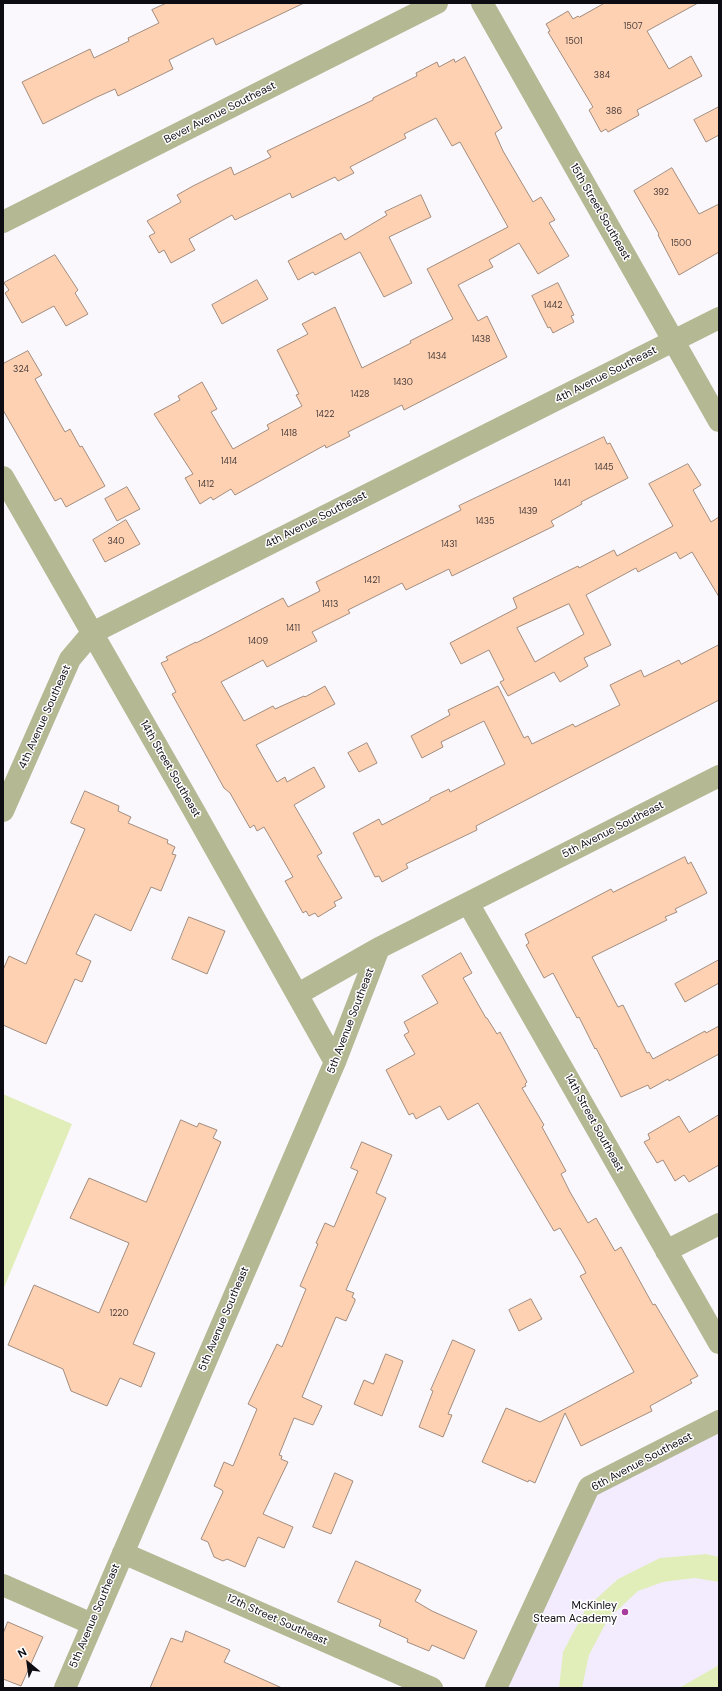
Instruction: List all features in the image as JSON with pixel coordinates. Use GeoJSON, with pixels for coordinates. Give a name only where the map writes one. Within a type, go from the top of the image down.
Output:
{"type":"FeatureCollection","features":[{"type":"Feature","properties":{"kind":"street","name":"Bever Avenue Southeast"},"geometry":{"type":"LineString","coordinates":[[3,222],[437,3]]}},
{"type":"Feature","properties":{"kind":"street","name":"15th Street Southeast"},"geometry":{"type":"LineString","coordinates":[[482,3],[719,421]]}},
{"type":"Feature","properties":{"kind":"street","name":"4th Avenue Southeast"},"geometry":{"type":"LineString","coordinates":[[3,810],[70,659],[92,633],[719,318]]}},
{"type":"Feature","properties":{"kind":"street","name":"14th Street Southeast"},"geometry":{"type":"LineString","coordinates":[[3,477],[298,994],[335,1062]]}},
{"type":"Feature","properties":{"kind":"street","name":"5th Avenue Southeast"},"geometry":{"type":"LineString","coordinates":[[298,994],[379,948],[719,776]]}},
{"type":"Feature","properties":{"kind":"street","name":"14th Street Southeast"},"geometry":{"type":"LineString","coordinates":[[468,903],[719,1343]]}},
{"type":"Feature","properties":{"kind":"street","name":"5th Avenue Southeast"},"geometry":{"type":"LineString","coordinates":[[65,1688],[335,1062],[379,948]]}},
{"type":"Feature","properties":{"kind":"street"},"geometry":{"type":"LineString","coordinates":[[666,1251],[719,1224]]}},
{"type":"Feature","properties":{"kind":"street","name":"6th Avenue Southeast"},"geometry":{"type":"LineString","coordinates":[[496,1688],[589,1487],[719,1421]]}},
{"type":"Feature","properties":{"kind":"street","name":"12th Street Southeast"},"geometry":{"type":"LineString","coordinates":[[123,1553],[432,1688]]}},
{"type":"Feature","properties":{"kind":"street"},"geometry":{"type":"LineString","coordinates":[[3,1585],[92,1624]]}},
{"type":"Feature","properties":{"kind":"shaded area","name":"McKinley Steam Academy"},"geometry":{"type":"Polygon","coordinates":[[[719,1421],[719,1688],[496,1688],[589,1487],[719,1421]]]}},
{"type":"Feature","properties":{"kind":"green space"},"geometry":{"type":"Polygon","coordinates":[[[3,1094],[72,1124],[3,1290],[3,1094]]]}},
{"type":"Feature","properties":{"kind":"green space"},"geometry":{"type":"Polygon","coordinates":[[[706,1554],[719,1557],[719,1582],[695,1578],[663,1582],[638,1591],[608,1619],[589,1655],[582,1688],[559,1688],[563,1652],[586,1608],[618,1579],[660,1558],[706,1554]]]}},
{"type":"Feature","properties":{"kind":"green space"},"geometry":{"type":"Polygon","coordinates":[[[719,1665],[719,1688],[679,1688],[719,1665]]]}},
{"type":"Feature","properties":{"kind":"building"},"geometry":{"type":"Polygon","coordinates":[[[167,3],[304,3],[216,45],[213,38],[169,60],[173,69],[118,96],[115,89],[43,124],[22,82],[90,49],[94,58],[129,41],[128,38],[159,23],[152,10],[167,3]]]}},
{"type":"Feature","properties":{"kind":"building"},"geometry":{"type":"Polygon","coordinates":[[[605,3],[698,3],[647,31],[669,69],[691,56],[702,76],[637,110],[639,115],[608,132],[606,129],[601,132],[589,110],[593,107],[548,32],[550,31],[546,24],[568,11],[573,19],[605,3]]]}},
{"type":"Feature","properties":{"kind":"building"},"geometry":{"type":"Polygon","coordinates":[[[465,57],[502,128],[495,133],[503,151],[533,202],[541,197],[555,220],[549,223],[569,256],[538,274],[519,243],[489,260],[493,267],[458,285],[478,321],[487,316],[507,357],[404,410],[402,405],[348,432],[350,436],[326,448],[325,445],[235,495],[231,489],[213,500],[211,497],[200,504],[185,478],[193,474],[154,414],[180,400],[178,396],[202,382],[217,409],[211,412],[233,449],[269,429],[267,425],[302,406],[296,395],[299,394],[277,350],[308,334],[302,324],[335,307],[362,368],[411,343],[410,341],[453,319],[427,269],[508,227],[460,142],[452,146],[436,118],[404,134],[406,138],[350,167],[354,173],[338,181],[335,177],[292,198],[290,193],[235,220],[232,215],[189,239],[195,250],[171,263],[164,250],[159,253],[149,236],[155,233],[147,221],[181,202],[177,195],[193,186],[231,167],[234,175],[271,157],[267,151],[373,100],[373,98],[417,76],[416,73],[437,62],[439,67],[454,59],[455,62],[465,57]]]}},
{"type":"Feature","properties":{"kind":"building"},"geometry":{"type":"Polygon","coordinates":[[[719,107],[719,135],[706,142],[694,120],[719,107]]]}},
{"type":"Feature","properties":{"kind":"building"},"geometry":{"type":"Polygon","coordinates":[[[672,168],[699,214],[719,204],[719,252],[679,275],[658,235],[659,234],[634,191],[672,168]]]}},
{"type":"Feature","properties":{"kind":"building"},"geometry":{"type":"Polygon","coordinates":[[[421,195],[431,217],[389,237],[412,283],[384,297],[360,252],[315,275],[313,272],[298,280],[288,261],[341,233],[345,240],[387,215],[385,212],[421,195]]]}},
{"type":"Feature","properties":{"kind":"building"},"geometry":{"type":"Polygon","coordinates":[[[55,255],[78,290],[75,293],[88,314],[66,326],[54,306],[22,323],[5,293],[9,290],[4,283],[55,255]]]}},
{"type":"Feature","properties":{"kind":"building"},"geometry":{"type":"Polygon","coordinates":[[[257,280],[268,299],[222,324],[212,305],[257,280]]]}},
{"type":"Feature","properties":{"kind":"building"},"geometry":{"type":"Polygon","coordinates":[[[558,283],[574,315],[571,316],[574,322],[553,333],[550,327],[548,328],[532,296],[558,283]]]}},
{"type":"Feature","properties":{"kind":"building"},"geometry":{"type":"Polygon","coordinates":[[[28,351],[42,375],[35,379],[65,432],[70,429],[80,447],[82,446],[105,486],[66,507],[61,498],[55,501],[3,410],[3,364],[28,351]]]}},
{"type":"Feature","properties":{"kind":"building"},"geometry":{"type":"Polygon","coordinates":[[[604,437],[607,444],[610,443],[628,478],[581,502],[582,504],[551,521],[554,526],[452,576],[449,569],[406,590],[402,583],[348,610],[350,613],[312,632],[317,641],[267,667],[263,660],[221,682],[244,721],[273,706],[275,709],[304,696],[305,697],[325,686],[335,704],[256,745],[277,782],[285,777],[287,782],[314,767],[325,787],[294,805],[322,853],[317,856],[342,898],[334,902],[336,906],[318,917],[315,913],[309,916],[306,911],[303,913],[285,881],[293,877],[264,827],[257,831],[254,825],[250,828],[230,793],[224,788],[172,694],[176,692],[161,663],[168,660],[166,657],[283,598],[288,607],[320,591],[316,582],[461,510],[459,506],[604,437]]]}},
{"type":"Feature","properties":{"kind":"building"},"geometry":{"type":"Polygon","coordinates":[[[688,464],[701,485],[693,490],[711,522],[719,517],[719,597],[692,552],[680,559],[676,552],[638,572],[636,568],[586,595],[611,645],[584,658],[588,666],[560,682],[554,672],[508,696],[500,682],[504,680],[489,650],[461,664],[450,643],[517,608],[513,598],[578,566],[579,568],[614,550],[617,556],[673,526],[649,484],[688,464]],[[569,604],[517,628],[535,662],[584,634],[569,604]]]}},
{"type":"Feature","properties":{"kind":"building"},"geometry":{"type":"Polygon","coordinates":[[[127,487],[140,509],[117,521],[105,499],[127,487]]]}},
{"type":"Feature","properties":{"kind":"building"},"geometry":{"type":"Polygon","coordinates":[[[126,520],[140,544],[105,562],[93,540],[126,520]]]}},
{"type":"Feature","properties":{"kind":"building"},"geometry":{"type":"Polygon","coordinates":[[[719,645],[719,700],[476,826],[477,830],[406,864],[408,868],[382,882],[379,876],[375,877],[353,833],[379,819],[382,825],[430,800],[430,798],[449,789],[450,792],[505,764],[484,721],[441,742],[443,747],[422,758],[411,736],[450,715],[448,710],[498,686],[524,738],[528,736],[532,744],[573,724],[575,727],[620,705],[610,685],[641,670],[644,677],[679,660],[681,664],[719,645]]]}},
{"type":"Feature","properties":{"kind":"building"},"geometry":{"type":"Polygon","coordinates":[[[367,743],[377,763],[359,772],[348,753],[367,743]]]}},
{"type":"Feature","properties":{"kind":"building"},"geometry":{"type":"Polygon","coordinates":[[[85,791],[119,806],[118,811],[131,817],[128,823],[168,840],[167,843],[175,847],[172,854],[176,855],[161,891],[151,887],[131,931],[95,914],[76,954],[91,961],[82,982],[75,979],[46,1044],[3,1025],[3,970],[9,956],[26,964],[85,829],[71,823],[85,791]]]}},
{"type":"Feature","properties":{"kind":"building"},"geometry":{"type":"Polygon","coordinates":[[[685,857],[688,864],[691,862],[707,893],[675,909],[677,912],[665,917],[667,920],[592,957],[618,1007],[623,1005],[647,1053],[649,1052],[653,1059],[705,1031],[706,1033],[719,1026],[719,1054],[669,1081],[668,1079],[650,1089],[648,1085],[621,1097],[579,1017],[577,1018],[553,973],[544,978],[526,945],[529,943],[525,934],[611,889],[613,892],[685,857]]]}},
{"type":"Feature","properties":{"kind":"building"},"geometry":{"type":"Polygon","coordinates":[[[189,917],[225,931],[207,974],[172,959],[189,917]]]}},
{"type":"Feature","properties":{"kind":"building"},"geometry":{"type":"Polygon","coordinates":[[[461,953],[472,973],[463,978],[486,1018],[497,1034],[500,1032],[527,1082],[525,1084],[526,1086],[522,1088],[544,1125],[542,1127],[566,1171],[561,1174],[570,1192],[588,1223],[596,1218],[615,1251],[621,1247],[653,1305],[655,1304],[698,1376],[690,1380],[692,1383],[650,1406],[652,1411],[581,1446],[565,1413],[535,1483],[529,1480],[528,1482],[482,1462],[506,1408],[540,1422],[634,1372],[580,1276],[586,1273],[583,1267],[560,1228],[554,1231],[478,1103],[448,1120],[440,1106],[416,1119],[413,1113],[409,1115],[386,1070],[415,1054],[404,1035],[409,1032],[404,1022],[438,1003],[422,976],[461,953]]]}},
{"type":"Feature","properties":{"kind":"building"},"geometry":{"type":"Polygon","coordinates":[[[719,960],[719,983],[685,1002],[675,984],[719,960]]]}},
{"type":"Feature","properties":{"kind":"building"},"geometry":{"type":"Polygon","coordinates":[[[719,1115],[719,1165],[689,1182],[684,1175],[675,1181],[663,1160],[657,1163],[644,1142],[650,1139],[648,1134],[679,1116],[689,1132],[719,1115]]]}},
{"type":"Feature","properties":{"kind":"building"},"geometry":{"type":"Polygon","coordinates":[[[181,1120],[197,1127],[199,1123],[217,1130],[213,1138],[221,1142],[133,1344],[155,1353],[141,1387],[120,1378],[107,1406],[71,1391],[63,1369],[8,1345],[34,1285],[99,1313],[129,1243],[70,1218],[89,1178],[146,1202],[181,1120]]]}},
{"type":"Feature","properties":{"kind":"building"},"geometry":{"type":"Polygon","coordinates":[[[362,1142],[392,1155],[376,1193],[386,1198],[346,1290],[354,1293],[352,1297],[355,1301],[346,1321],[336,1317],[302,1397],[322,1406],[313,1425],[294,1418],[279,1455],[282,1456],[281,1459],[288,1462],[263,1514],[293,1527],[284,1548],[258,1537],[245,1567],[227,1559],[223,1561],[214,1557],[208,1542],[201,1539],[223,1492],[214,1486],[224,1462],[233,1466],[257,1409],[248,1404],[277,1344],[282,1347],[306,1289],[300,1286],[318,1244],[316,1243],[325,1223],[334,1227],[358,1171],[351,1168],[362,1142]]]}},
{"type":"Feature","properties":{"kind":"building"},"geometry":{"type":"Polygon","coordinates":[[[531,1299],[542,1319],[519,1331],[509,1310],[531,1299]]]}},
{"type":"Feature","properties":{"kind":"building"},"geometry":{"type":"Polygon","coordinates":[[[453,1340],[475,1350],[448,1414],[452,1415],[443,1437],[419,1427],[433,1391],[431,1390],[453,1340]]]}},
{"type":"Feature","properties":{"kind":"building"},"geometry":{"type":"Polygon","coordinates":[[[386,1354],[403,1361],[382,1416],[354,1404],[364,1380],[373,1384],[386,1354]]]}},
{"type":"Feature","properties":{"kind":"building"},"geometry":{"type":"Polygon","coordinates":[[[335,1473],[353,1481],[331,1534],[313,1527],[335,1473]]]}},
{"type":"Feature","properties":{"kind":"building"},"geometry":{"type":"Polygon","coordinates":[[[356,1561],[421,1590],[415,1601],[432,1611],[477,1631],[464,1659],[432,1645],[429,1651],[407,1642],[408,1639],[379,1626],[381,1620],[338,1602],[356,1561]]]}},
{"type":"Feature","properties":{"kind":"building"},"geometry":{"type":"Polygon","coordinates":[[[8,1622],[43,1637],[21,1686],[3,1679],[3,1634],[8,1622]]]}},
{"type":"Feature","properties":{"kind":"building"},"geometry":{"type":"Polygon","coordinates":[[[186,1631],[230,1650],[224,1662],[282,1688],[150,1688],[171,1638],[182,1642],[186,1631]]]}},
{"type":"Feature","properties":{"kind":"place","name":"McKinley Steam Academy"},"geometry":{"type":"Point","coordinates":[625,1612]}}]}
